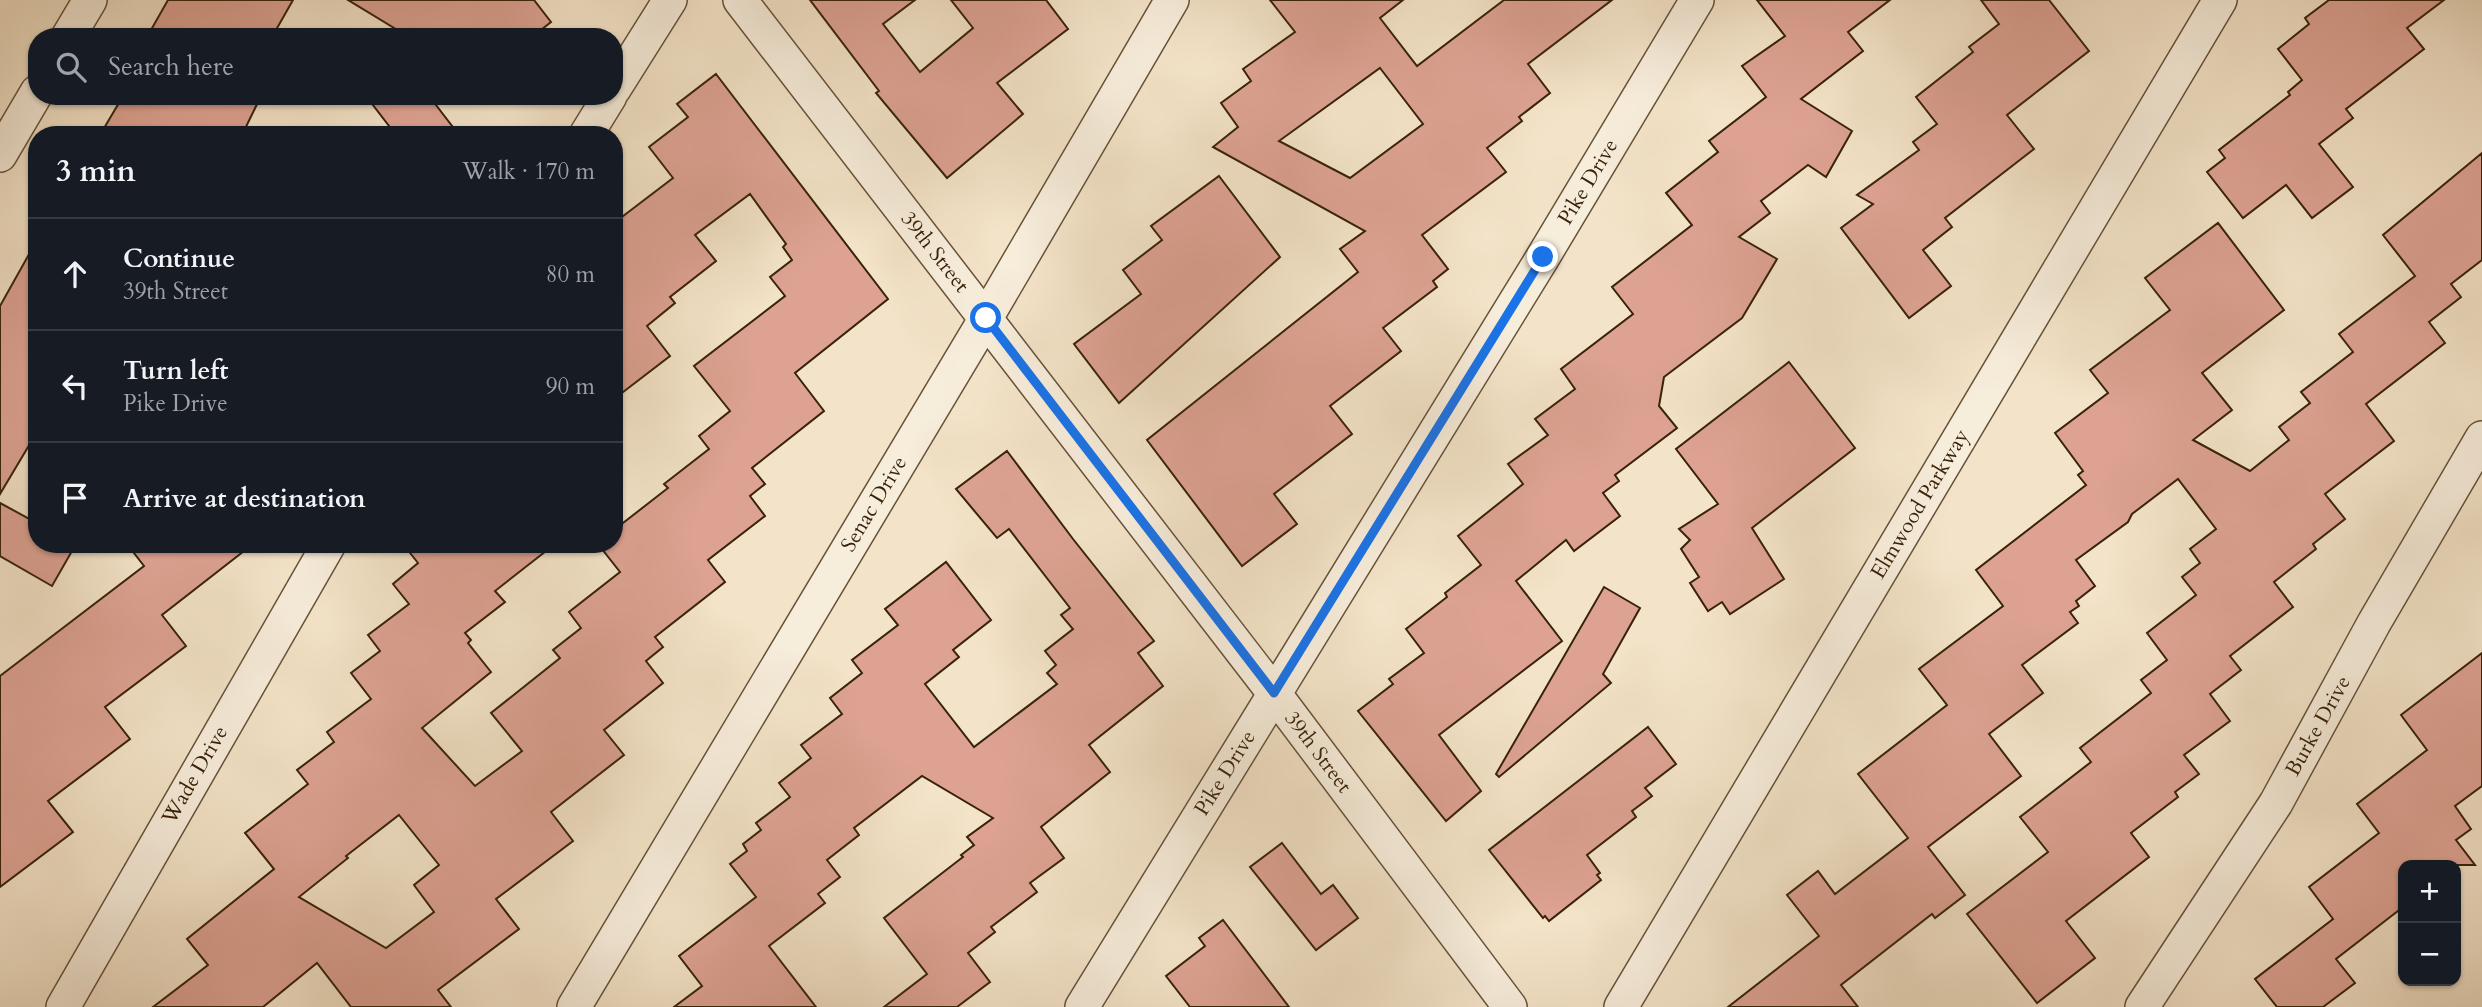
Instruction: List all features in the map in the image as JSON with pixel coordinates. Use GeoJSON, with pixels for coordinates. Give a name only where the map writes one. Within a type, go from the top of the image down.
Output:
{"type":"FeatureCollection","features":[{"type":"Feature","properties":{"kind":"street"},"geometry":{"type":"LineString","coordinates":[[73,28],[90,0]]}},
{"type":"Feature","properties":{"kind":"street"},"geometry":{"type":"LineString","coordinates":[[623,75],[670,0]]}},
{"type":"Feature","properties":{"kind":"street","name":"39th Street"},"geometry":{"type":"LineString","coordinates":[[740,0],[1274,693],[1510,1007]]}},
{"type":"Feature","properties":{"kind":"street","name":"Senac Drive"},"geometry":{"type":"LineString","coordinates":[[574,1007],[986,318],[1172,0]]}},
{"type":"Feature","properties":{"kind":"street","name":"Pike Drive"},"geometry":{"type":"LineString","coordinates":[[1082,1007],[1696,0]]}},
{"type":"Feature","properties":{"kind":"street","name":"Elmwood Parkway"},"geometry":{"type":"LineString","coordinates":[[1621,1007],[2220,0]]}},
{"type":"Feature","properties":{"kind":"street"},"geometry":{"type":"LineString","coordinates":[[0,155],[29,105]]}},
{"type":"Feature","properties":{"kind":"street"},"geometry":{"type":"LineString","coordinates":[[592,126],[604,105]]}},
{"type":"Feature","properties":{"kind":"street","name":"Burke Drive"},"geometry":{"type":"LineString","coordinates":[[2142,1007],[2276,803],[2374,623],[2482,438]]}},
{"type":"Feature","properties":{"kind":"street","name":"Wade Drive"},"geometry":{"type":"LineString","coordinates":[[63,1007],[324,553]]}},
{"type":"Feature","properties":{"kind":"building"},"geometry":{"type":"Polygon","coordinates":[[[168,0],[293,0],[277,28],[152,28],[168,0]]]}},
{"type":"Feature","properties":{"kind":"building"},"geometry":{"type":"Polygon","coordinates":[[[348,0],[534,0],[551,22],[543,28],[394,28],[348,0]]]}},
{"type":"Feature","properties":{"kind":"building"},"geometry":{"type":"Polygon","coordinates":[[[810,0],[915,0],[883,24],[920,72],[973,28],[951,0],[1046,0],[1068,29],[997,83],[1023,114],[947,178],[876,93],[879,91],[810,0]]]}},
{"type":"Feature","properties":{"kind":"building"},"geometry":{"type":"Polygon","coordinates":[[[1270,0],[1403,0],[1380,18],[1417,66],[1504,0],[1612,0],[1528,64],[1550,93],[1519,117],[1522,121],[1487,148],[1506,172],[1422,235],[1448,269],[1433,281],[1437,287],[1383,328],[1401,351],[1330,406],[1352,434],[1274,494],[1297,524],[1242,566],[1147,440],[1358,272],[1340,249],[1365,231],[1213,147],[1238,127],[1221,103],[1251,81],[1243,69],[1295,32],[1270,0]],[[1380,68],[1279,141],[1350,178],[1423,124],[1380,68]]]}},
{"type":"Feature","properties":{"kind":"building"},"geometry":{"type":"Polygon","coordinates":[[[1757,0],[1890,0],[1848,32],[1863,51],[1801,99],[1852,131],[1826,177],[1808,165],[1761,201],[1770,213],[1739,237],[1777,259],[1742,318],[1664,377],[1659,406],[1677,428],[1615,475],[1619,481],[1603,493],[1620,516],[1574,551],[1566,540],[1516,581],[1562,641],[1439,735],[1481,791],[1446,821],[1358,711],[1393,684],[1389,679],[1424,653],[1406,629],[1447,597],[1445,593],[1481,565],[1458,536],[1523,484],[1508,464],[1548,435],[1535,419],[1575,389],[1561,369],[1633,314],[1612,287],[1692,225],[1666,193],[1718,152],[1709,141],[1766,97],[1742,66],[1785,36],[1757,0]]]}},
{"type":"Feature","properties":{"kind":"building"},"geometry":{"type":"Polygon","coordinates":[[[1981,0],[2049,0],[2089,51],[2007,115],[2034,149],[1945,218],[1952,227],[1923,250],[1951,286],[1909,318],[1841,228],[1873,204],[1857,195],[1919,150],[1913,142],[1937,124],[1916,97],[1973,52],[1969,47],[1999,24],[1981,0]]]}},
{"type":"Feature","properties":{"kind":"building"},"geometry":{"type":"Polygon","coordinates":[[[2329,0],[2444,0],[2407,28],[2424,49],[2346,109],[2353,118],[2319,144],[2353,187],[2312,218],[2286,185],[2243,218],[2207,172],[2225,158],[2219,150],[2290,95],[2288,92],[2302,80],[2278,49],[2309,24],[2305,18],[2329,0]]]}},
{"type":"Feature","properties":{"kind":"building"},"geometry":{"type":"Polygon","coordinates":[[[716,74],[888,299],[795,373],[824,411],[752,468],[765,484],[750,496],[765,516],[708,560],[725,582],[655,637],[663,647],[646,661],[663,683],[604,730],[624,755],[551,812],[573,841],[496,899],[519,929],[438,990],[451,1007],[351,1007],[317,963],[263,1007],[153,1007],[208,965],[187,939],[274,869],[245,833],[308,784],[297,770],[334,742],[327,732],[371,699],[351,673],[380,651],[368,635],[409,604],[393,584],[418,563],[410,553],[544,553],[495,591],[505,602],[465,633],[471,640],[468,643],[491,672],[422,728],[475,786],[522,751],[491,713],[560,658],[553,650],[581,628],[569,612],[620,572],[605,553],[623,553],[623,523],[668,488],[664,484],[709,449],[699,436],[730,411],[694,366],[785,296],[770,277],[792,260],[783,247],[786,244],[750,194],[695,235],[716,261],[670,297],[675,303],[647,326],[670,356],[623,392],[623,216],[673,178],[649,147],[688,117],[677,104],[716,74]],[[399,815],[299,897],[386,948],[434,912],[414,885],[439,865],[399,815]]]}},
{"type":"Feature","properties":{"kind":"building"},"geometry":{"type":"Polygon","coordinates":[[[118,105],[257,105],[246,126],[105,126],[118,105]]]}},
{"type":"Feature","properties":{"kind":"building"},"geometry":{"type":"Polygon","coordinates":[[[373,105],[436,105],[452,126],[389,126],[373,105]]]}},
{"type":"Feature","properties":{"kind":"building"},"geometry":{"type":"Polygon","coordinates":[[[2482,153],[2482,260],[2451,284],[2461,297],[2429,322],[2445,343],[2366,404],[2394,441],[2325,494],[2345,519],[2313,544],[2316,549],[2274,582],[2293,607],[2230,656],[2241,670],[2210,694],[2230,721],[2184,755],[2199,774],[2175,792],[2178,797],[2131,833],[2149,857],[2066,921],[2095,958],[2037,1003],[1967,914],[2048,852],[2020,817],[2091,762],[2080,748],[2151,693],[2141,680],[2167,660],[2147,633],[2196,595],[2182,577],[2200,563],[2190,549],[2216,529],[2178,479],[2132,514],[2128,522],[2076,560],[2095,586],[2076,601],[2079,606],[2070,612],[2078,623],[2022,665],[2043,693],[1989,734],[2021,776],[1928,847],[1965,895],[1935,918],[1932,914],[1841,985],[1858,1007],[1728,1007],[1819,936],[1787,895],[1818,871],[1835,894],[1908,838],[1858,774],[1947,705],[1919,669],[2003,606],[1976,570],[2086,485],[2078,475],[2083,471],[2055,433],[2108,393],[2090,370],[2170,310],[2145,278],[2218,223],[2284,310],[2202,373],[2232,410],[2193,440],[2250,471],[2289,440],[2279,427],[2310,403],[2301,392],[2353,352],[2339,334],[2415,276],[2383,235],[2482,153]]]}},
{"type":"Feature","properties":{"kind":"building"},"geometry":{"type":"Polygon","coordinates":[[[1219,176],[1280,257],[1119,403],[1074,344],[1141,294],[1123,270],[1162,240],[1151,226],[1219,176]]]}},
{"type":"Feature","properties":{"kind":"building"},"geometry":{"type":"Polygon","coordinates":[[[28,256],[28,447],[0,494],[0,306],[28,256]]]}},
{"type":"Feature","properties":{"kind":"building"},"geometry":{"type":"Polygon","coordinates":[[[1789,362],[1855,448],[1752,528],[1784,579],[1730,614],[1722,602],[1708,611],[1690,583],[1699,577],[1681,549],[1690,540],[1679,529],[1718,504],[1676,449],[1789,362]]]}},
{"type":"Feature","properties":{"kind":"building"},"geometry":{"type":"Polygon","coordinates":[[[1007,451],[1154,641],[1138,653],[1163,686],[1089,745],[1110,772],[1041,827],[1064,858],[1030,883],[1037,892],[991,927],[995,932],[968,953],[990,982],[957,1007],[884,1007],[927,974],[884,918],[963,857],[961,855],[974,845],[967,837],[993,818],[922,776],[854,828],[859,835],[827,860],[840,877],[818,894],[825,903],[769,946],[816,1007],[674,1007],[702,986],[679,956],[756,897],[730,864],[747,851],[743,844],[761,830],[756,823],[790,797],[779,783],[811,758],[801,745],[842,714],[830,698],[862,673],[852,660],[898,625],[885,609],[946,562],[991,620],[953,650],[959,657],[925,684],[974,747],[1057,684],[1047,673],[1056,665],[1045,651],[1073,629],[1061,615],[1070,608],[1009,529],[997,538],[956,489],[1007,451]]]}},
{"type":"Feature","properties":{"kind":"building"},"geometry":{"type":"Polygon","coordinates":[[[0,503],[28,518],[28,553],[71,553],[52,586],[0,556],[0,503]]]}},
{"type":"Feature","properties":{"kind":"building"},"geometry":{"type":"Polygon","coordinates":[[[134,553],[241,553],[162,615],[186,646],[105,707],[130,739],[48,801],[73,832],[0,887],[0,676],[144,566],[134,553]]]}},
{"type":"Feature","properties":{"kind":"building"},"geometry":{"type":"Polygon","coordinates":[[[1604,587],[1640,608],[1603,674],[1611,683],[1499,777],[1496,774],[1604,587]]]}},
{"type":"Feature","properties":{"kind":"building"},"geometry":{"type":"Polygon","coordinates":[[[2482,653],[2482,786],[2455,806],[2471,829],[2456,840],[2475,865],[2461,865],[2461,860],[2398,860],[2398,911],[2336,959],[2355,983],[2323,1007],[2277,1007],[2255,979],[2333,919],[2309,887],[2379,833],[2357,804],[2427,750],[2401,715],[2482,653]]]}},
{"type":"Feature","properties":{"kind":"building"},"geometry":{"type":"Polygon","coordinates":[[[1648,727],[1676,764],[1645,788],[1652,796],[1632,811],[1636,817],[1587,855],[1600,873],[1597,875],[1601,880],[1549,921],[1545,916],[1543,918],[1489,850],[1648,727]]]}},
{"type":"Feature","properties":{"kind":"building"},"geometry":{"type":"Polygon","coordinates":[[[1282,843],[1321,894],[1333,885],[1358,918],[1316,950],[1250,867],[1282,843]]]}},
{"type":"Feature","properties":{"kind":"building"},"geometry":{"type":"Polygon","coordinates":[[[1223,920],[1289,1007],[1190,1007],[1166,976],[1205,946],[1199,938],[1223,920]]]}},
{"type":"Feature","properties":{"kind":"route"},"geometry":{"type":"LineString","coordinates":[[986,318],[1274,693],[1543,257]]}}]}
